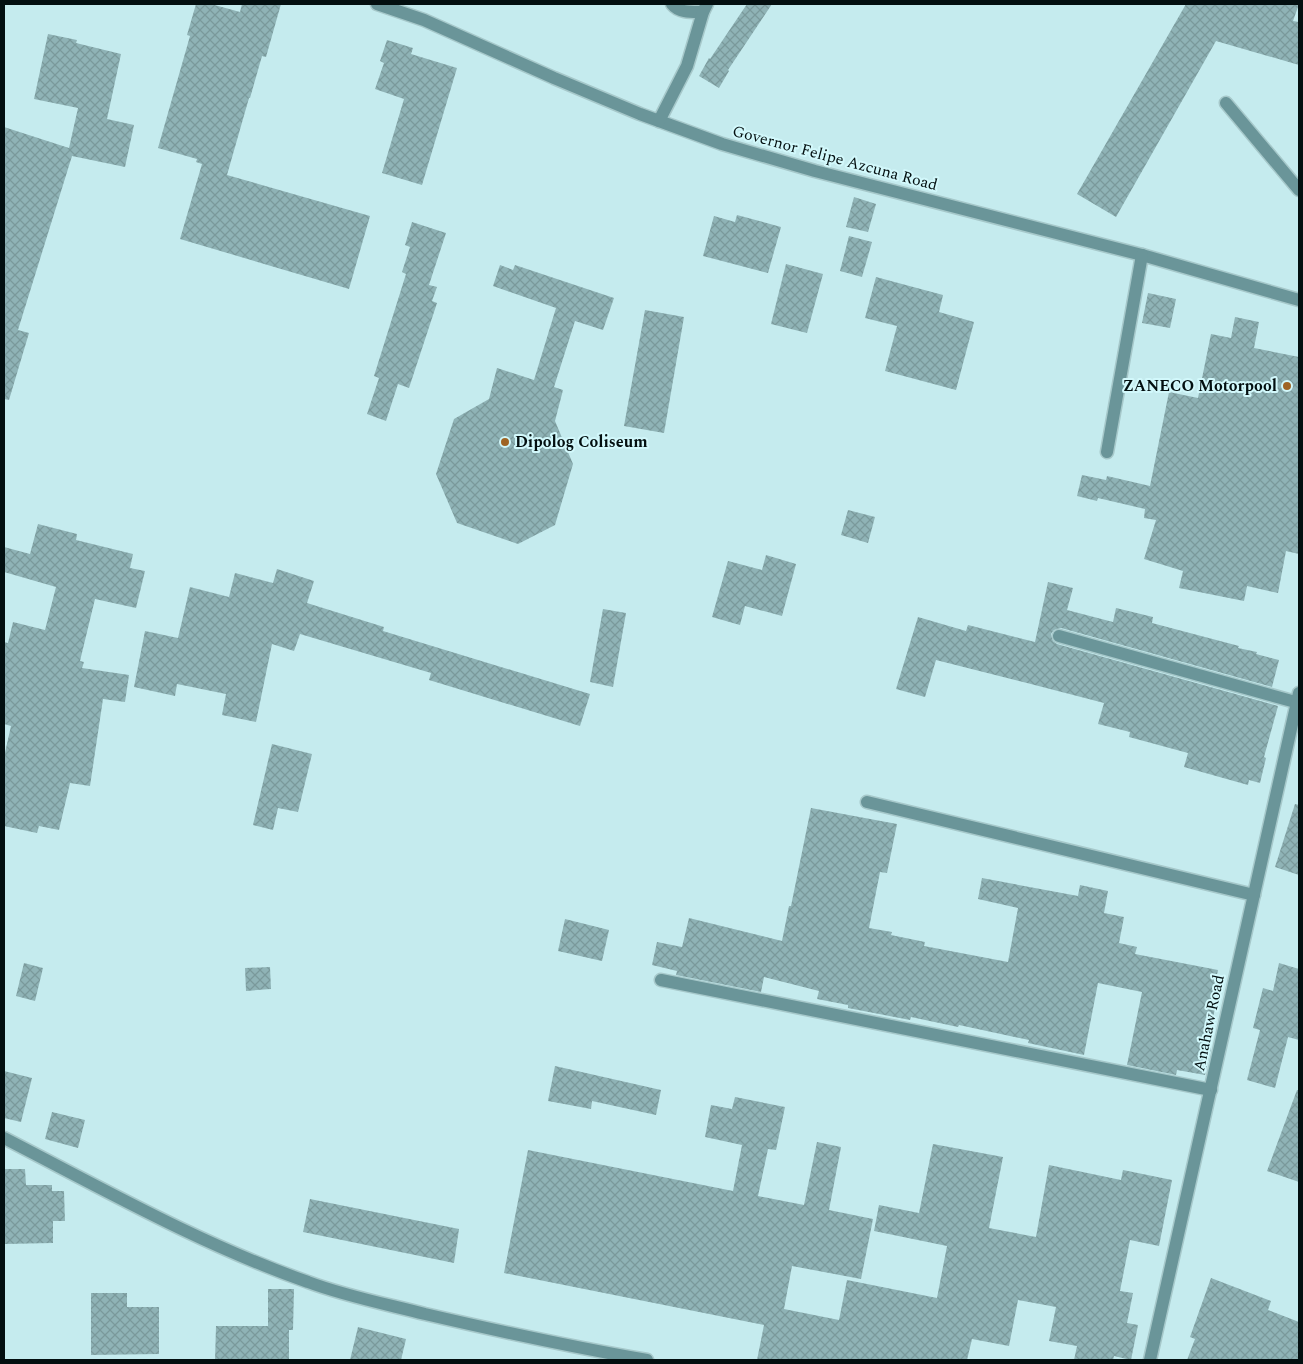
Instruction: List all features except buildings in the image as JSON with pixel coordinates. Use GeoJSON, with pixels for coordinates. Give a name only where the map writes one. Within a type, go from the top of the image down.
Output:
{"type":"FeatureCollection","features":[{"type":"Feature","properties":{"kind":"street","name":"Governor Felipe Azcuna Road"},"geometry":{"type":"LineString","coordinates":[[377,4],[424,20],[554,78],[659,121],[722,144],[815,171],[1142,255],[1299,300]]}},
{"type":"Feature","properties":{"kind":"street"},"geometry":{"type":"LineString","coordinates":[[672,4],[675,8],[688,12],[705,8]]}},
{"type":"Feature","properties":{"kind":"street"},"geometry":{"type":"LineString","coordinates":[[659,121],[687,66],[705,8]]}},
{"type":"Feature","properties":{"kind":"street"},"geometry":{"type":"LineString","coordinates":[[1226,102],[1299,190]]}},
{"type":"Feature","properties":{"kind":"street"},"geometry":{"type":"LineString","coordinates":[[1107,452],[1142,255]]}},
{"type":"Feature","properties":{"kind":"street"},"geometry":{"type":"LineString","coordinates":[[1059,636],[1299,700]]}},
{"type":"Feature","properties":{"kind":"street","name":"Anahaw Road"},"geometry":{"type":"LineString","coordinates":[[1150,1360],[1299,700]]}},
{"type":"Feature","properties":{"kind":"street"},"geometry":{"type":"LineString","coordinates":[[867,802],[1254,896]]}},
{"type":"Feature","properties":{"kind":"street"},"geometry":{"type":"LineString","coordinates":[[661,980],[1211,1090]]}},
{"type":"Feature","properties":{"kind":"street"},"geometry":{"type":"LineString","coordinates":[[4,1138],[141,1208],[247,1259],[309,1283],[393,1306],[505,1333],[647,1360]]}},
{"type":"Feature","properties":{"kind":"place","name":"ZANECO Motorpool"},"geometry":{"type":"Point","coordinates":[1287,386]}},
{"type":"Feature","properties":{"kind":"place","name":"Dipolog Coliseum"},"geometry":{"type":"Point","coordinates":[505,442]}}]}
